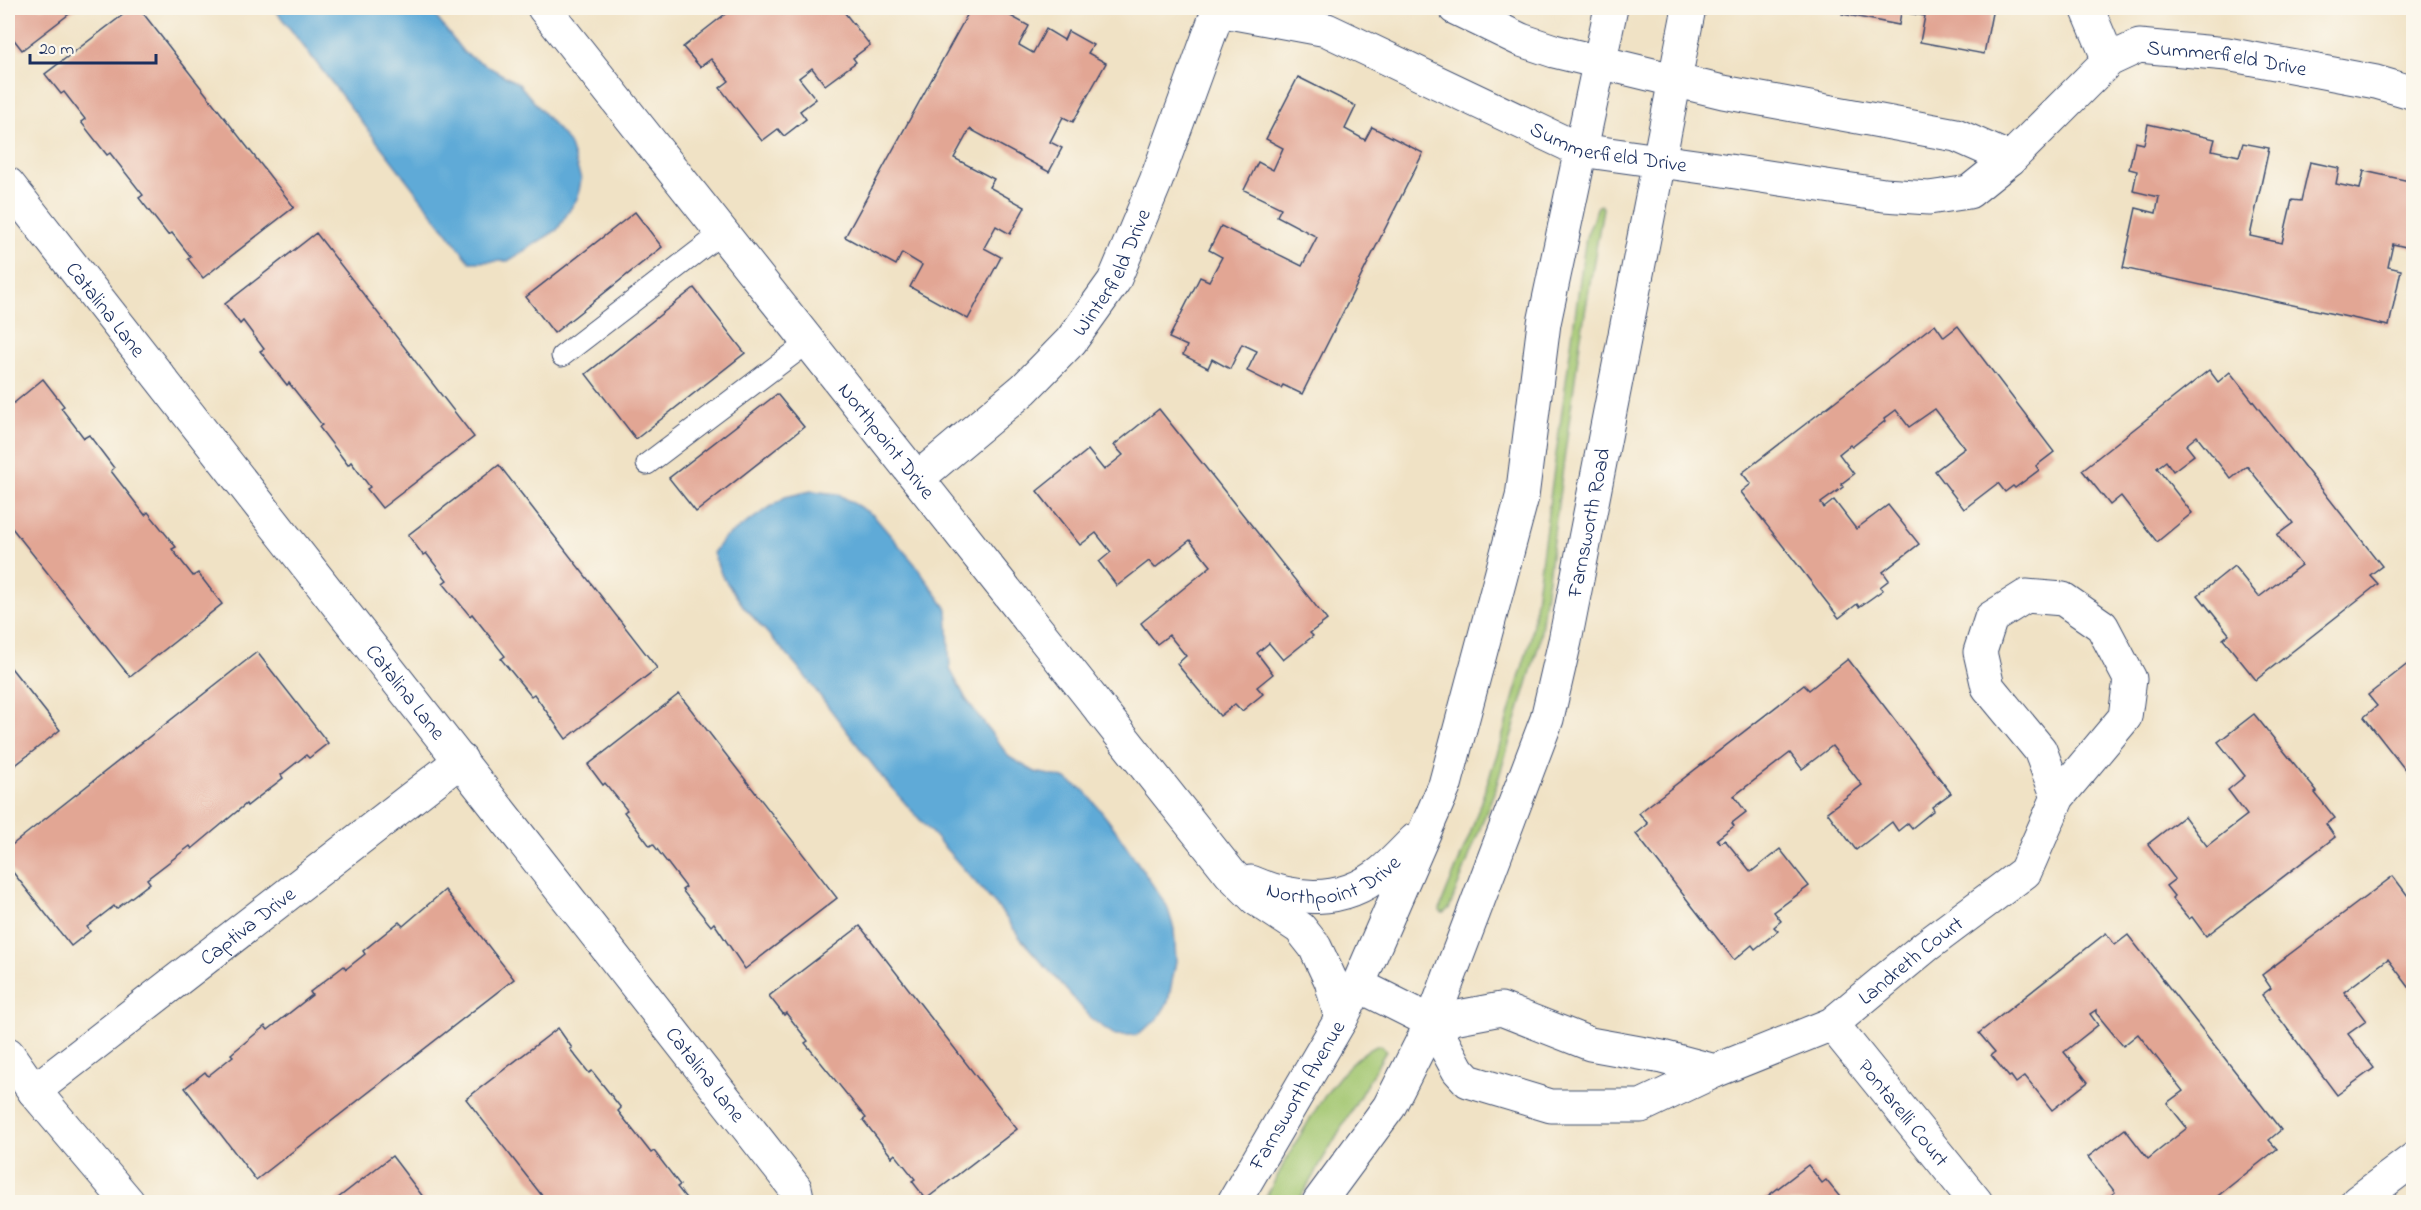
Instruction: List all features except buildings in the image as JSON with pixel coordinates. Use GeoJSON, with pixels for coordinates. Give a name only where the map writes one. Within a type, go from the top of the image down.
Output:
{"type":"FeatureCollection","features":[{"type":"Feature","properties":{"kind":"street","name":"Northpoint Drive"},"geometry":{"type":"LineString","coordinates":[[544,8],[1230,873],[1256,899],[1300,928],[1315,947],[1331,981],[1341,1019]]}},
{"type":"Feature","properties":{"kind":"street"},"geometry":{"type":"LineString","coordinates":[[1455,8],[1521,40],[1554,51],[1731,94],[1956,135],[2010,159]]}},
{"type":"Feature","properties":{"kind":"street"},"geometry":{"type":"LineString","coordinates":[[1611,8],[1544,323],[1522,497],[1444,785],[1358,985],[1432,1022],[1501,1009],[1590,1044],[1662,1057],[1715,1071]]}},
{"type":"Feature","properties":{"kind":"street","name":"Farnsworth Road"},"geometry":{"type":"LineString","coordinates":[[1432,1022],[1547,719],[1689,8]]}},
{"type":"Feature","properties":{"kind":"street"},"geometry":{"type":"LineString","coordinates":[[2087,8],[2109,60]]}},
{"type":"Feature","properties":{"kind":"street","name":"Summerfield Drive"},"geometry":{"type":"LineString","coordinates":[[1218,9],[1327,30],[1580,150],[1884,195],[1929,198],[1969,192],[2010,159],[2109,60],[2139,46],[2227,54],[2376,82],[2414,93]]}},
{"type":"Feature","properties":{"kind":"street","name":"Winterfield Drive"},"geometry":{"type":"LineString","coordinates":[[918,477],[1024,389],[1071,341],[1114,281],[1156,181],[1218,9]]}},
{"type":"Feature","properties":{"kind":"street","name":"Catalina Lane"},"geometry":{"type":"LineString","coordinates":[[8,184],[795,1188],[798,1203]]}},
{"type":"Feature","properties":{"kind":"street","name":"Landreth Court"},"geometry":{"type":"LineString","coordinates":[[1432,1022],[1458,1070],[1468,1081],[1551,1106],[1641,1106],[1715,1071],[1832,1024],[1926,946],[2025,872],[2058,797],[2125,717],[2130,679],[2102,626],[2063,599],[2026,596],[1991,618],[1980,652],[1988,687],[2040,750],[2058,797]]}},
{"type":"Feature","properties":{"kind":"street","name":"Captiva Drive"},"geometry":{"type":"LineString","coordinates":[[34,1091],[461,760]]}},
{"type":"Feature","properties":{"kind":"street","name":"Northpoint Drive"},"geometry":{"type":"LineString","coordinates":[[1230,873],[1289,895],[1314,898],[1332,895],[1359,886],[1381,873],[1427,829]]}},
{"type":"Feature","properties":{"kind":"street","name":"Farnsworth Avenue"},"geometry":{"type":"LineString","coordinates":[[1234,1203],[1341,1019],[1358,985]]}},
{"type":"Feature","properties":{"kind":"street"},"geometry":{"type":"LineString","coordinates":[[1319,1203],[1389,1107],[1432,1022]]}},
{"type":"Feature","properties":{"kind":"street","name":"Pontarelli Court"},"geometry":{"type":"LineString","coordinates":[[1832,1024],[1976,1203]]}},
{"type":"Feature","properties":{"kind":"street"},"geometry":{"type":"LineString","coordinates":[[8,1054],[34,1091],[128,1203]]}},
{"type":"Feature","properties":{"kind":"street"},"geometry":{"type":"LineString","coordinates":[[2357,1203],[2414,1159]]}},
{"type":"Feature","properties":{"kind":"lane"},"geometry":{"type":"LineString","coordinates":[[562,357],[723,231]]}},
{"type":"Feature","properties":{"kind":"lane"},"geometry":{"type":"LineString","coordinates":[[646,464],[810,342]]}},
{"type":"Feature","properties":{"kind":"green space"},"geometry":{"type":"Polygon","coordinates":[[[1601,205],[1603,208],[1580,342],[1539,644],[1496,787],[1449,909],[1443,913],[1440,911],[1441,905],[1470,834],[1498,751],[1531,637],[1586,237],[1598,206],[1601,205]]]}},
{"type":"Feature","properties":{"kind":"green space"},"geometry":{"type":"Polygon","coordinates":[[[1380,1045],[1386,1051],[1298,1202],[1263,1202],[1298,1138],[1330,1089],[1347,1068],[1364,1053],[1380,1045]]]}},
{"type":"Feature","properties":{"kind":"water"},"geometry":{"type":"Polygon","coordinates":[[[274,8],[429,8],[464,53],[519,84],[569,143],[581,179],[578,197],[557,230],[508,261],[470,262],[274,8]]]}},
{"type":"Feature","properties":{"kind":"water"},"geometry":{"type":"Polygon","coordinates":[[[811,491],[838,494],[873,515],[914,563],[947,609],[950,669],[966,699],[1009,757],[1035,772],[1064,778],[1085,791],[1112,825],[1167,906],[1174,929],[1176,961],[1168,1002],[1157,1020],[1136,1035],[1115,1035],[1093,1020],[1021,939],[1002,912],[882,777],[798,667],[744,607],[722,576],[713,553],[723,539],[785,497],[811,491]]]}}]}
